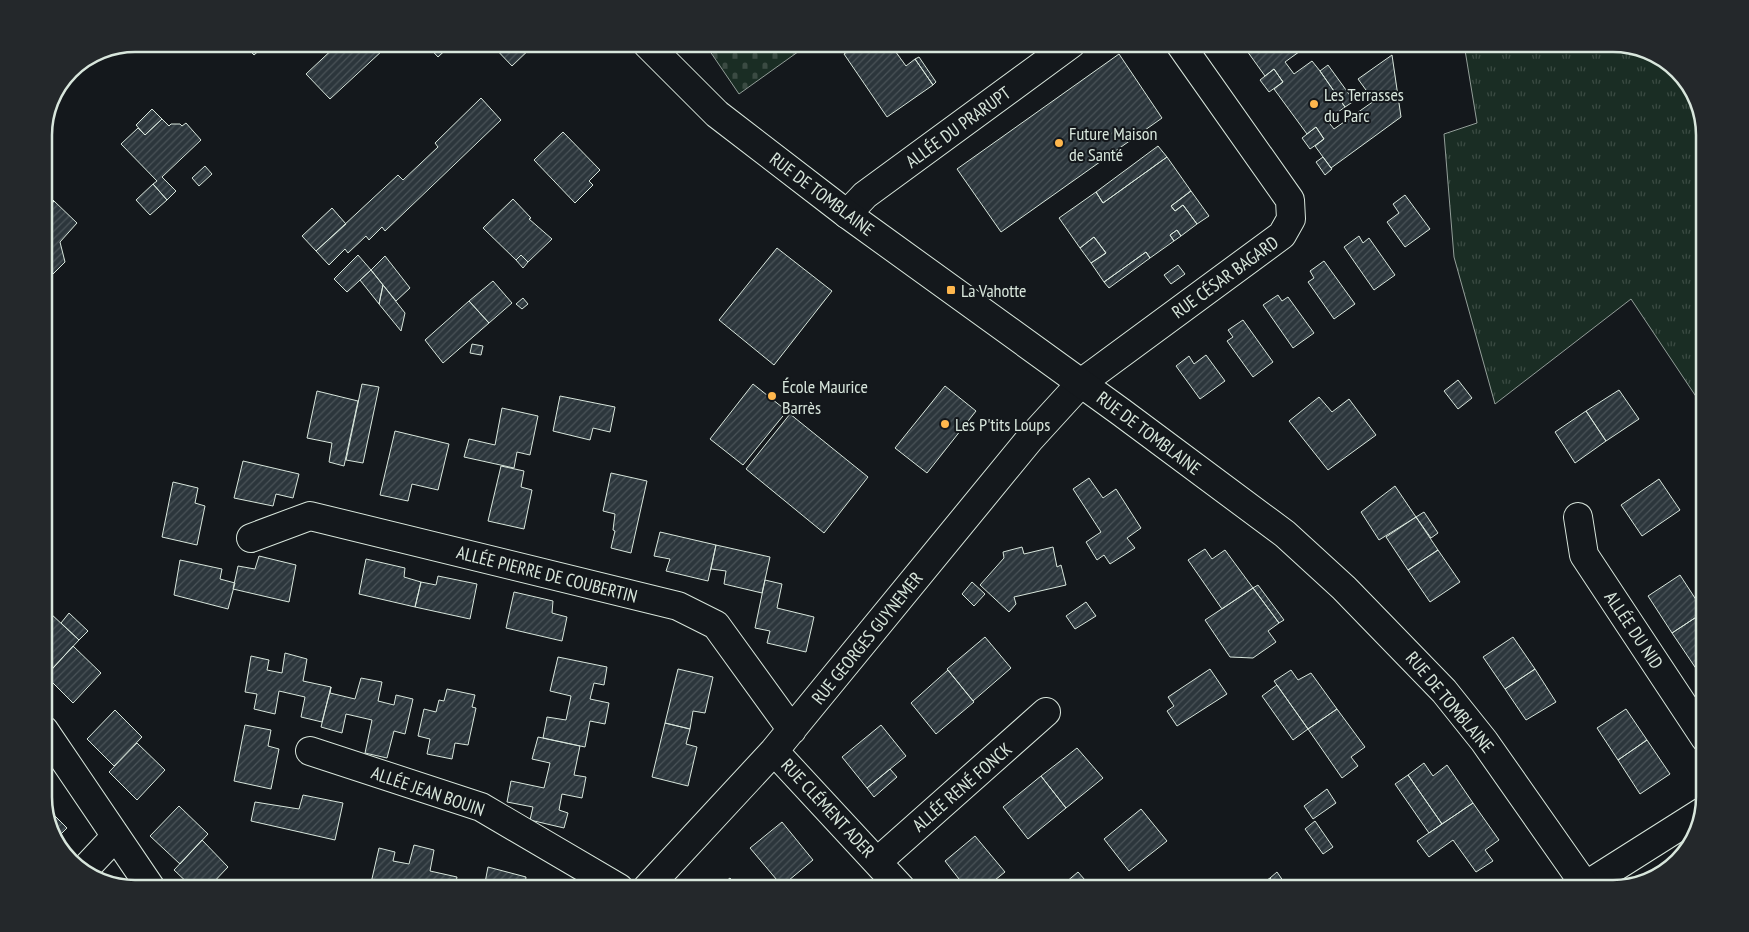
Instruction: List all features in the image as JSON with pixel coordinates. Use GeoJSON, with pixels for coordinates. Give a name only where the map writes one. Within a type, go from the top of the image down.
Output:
{"type":"FeatureCollection","features":[{"type":"Feature","properties":{"kind":"street","name":"RUE DE TOMBLAINE"},"geometry":{"type":"LineString","coordinates":[[655,52],[717,114],[847,214],[1286,534],[1364,608],[1444,691],[1484,741],[1581,880]]}},
{"type":"Feature","properties":{"kind":"street","name":"ALLÉE DU PRARUPT"},"geometry":{"type":"LineString","coordinates":[[847,214],[865,195],[1060,52]]}},
{"type":"Feature","properties":{"kind":"street","name":"RUE CÉSAR BAGARD"},"geometry":{"type":"LineString","coordinates":[[1081,383],[1282,235],[1291,219],[1290,200],[1186,52]]}},
{"type":"Feature","properties":{"kind":"street","name":"RUE GEORGES GUYNEMER"},"geometry":{"type":"LineString","coordinates":[[654,880],[774,751],[1029,440],[1081,383]]}},
{"type":"Feature","properties":{"kind":"street","name":"ALLÉE PIERRE DE COUBERTIN"},"geometry":{"type":"LineString","coordinates":[[251,538],[310,516],[678,606],[716,625],[792,730]]}},
{"type":"Feature","properties":{"kind":"street","name":"ALLÉE DU NID"},"geometry":{"type":"LineString","coordinates":[[1578,517],[1584,555],[1696,724]]}},
{"type":"Feature","properties":{"kind":"street","name":"ALLÉE RENÉ FONCK"},"geometry":{"type":"LineString","coordinates":[[877,862],[1046,712]]}},
{"type":"Feature","properties":{"kind":"street"},"geometry":{"type":"LineString","coordinates":[[53,744],[145,880]]}},
{"type":"Feature","properties":{"kind":"street","name":"ALLÉE JEAN BOUIN"},"geometry":{"type":"LineString","coordinates":[[310,751],[481,807],[605,880]]}},
{"type":"Feature","properties":{"kind":"street","name":"RUE CLÉMENT ADER"},"geometry":{"type":"LineString","coordinates":[[774,751],[894,880]]}},
{"type":"Feature","properties":{"kind":"street"},"geometry":{"type":"LineString","coordinates":[[1597,880],[1694,817]]}},
{"type":"Feature","properties":{"kind":"street"},"geometry":{"type":"LineString","coordinates":[[88,865],[115,837]]}},
{"type":"Feature","properties":{"kind":"green space"},"geometry":{"type":"Polygon","coordinates":[[[710,52],[798,52],[739,94],[710,52]]]}},
{"type":"Feature","properties":{"kind":"green space"},"geometry":{"type":"Polygon","coordinates":[[[1465,52],[1614,52],[1630,54],[1660,66],[1683,89],[1692,109],[1696,130],[1696,396],[1631,299],[1495,404],[1454,257],[1444,134],[1477,123],[1465,52]]]}},
{"type":"Feature","properties":{"kind":"building"},"geometry":{"type":"Polygon","coordinates":[[[329,52],[381,52],[330,99],[306,74],[329,52]]]}},
{"type":"Feature","properties":{"kind":"building"},"geometry":{"type":"Polygon","coordinates":[[[433,52],[443,52],[438,57],[433,52]]]}},
{"type":"Feature","properties":{"kind":"building"},"geometry":{"type":"Polygon","coordinates":[[[499,52],[527,52],[512,66],[499,52]]]}},
{"type":"Feature","properties":{"kind":"building"},"geometry":{"type":"Polygon","coordinates":[[[847,52],[896,52],[906,66],[915,59],[933,85],[887,117],[844,54],[847,52]]]}},
{"type":"Feature","properties":{"kind":"building","name":"Les Terrasses du Parc"},"geometry":{"type":"Polygon","coordinates":[[[1248,52],[1299,52],[1285,62],[1294,74],[1312,61],[1345,107],[1327,120],[1334,129],[1374,101],[1358,79],[1392,55],[1401,117],[1331,168],[1315,146],[1324,139],[1316,127],[1307,134],[1274,89],[1283,82],[1274,69],[1265,76],[1248,52]]]}},
{"type":"Feature","properties":{"kind":"building","name":"Future Maison de Santé"},"geometry":{"type":"Polygon","coordinates":[[[1119,54],[1162,118],[1001,232],[957,169],[1119,54]]]}},
{"type":"Feature","properties":{"kind":"building"},"geometry":{"type":"Polygon","coordinates":[[[919,57],[936,82],[933,85],[915,59],[919,57]]]}},
{"type":"Feature","properties":{"kind":"building"},"geometry":{"type":"Polygon","coordinates":[[[1328,65],[1354,101],[1345,107],[1320,71],[1328,65]]]}},
{"type":"Feature","properties":{"kind":"building"},"geometry":{"type":"Polygon","coordinates":[[[1274,69],[1283,82],[1269,92],[1260,80],[1274,69]]]}},
{"type":"Feature","properties":{"kind":"building"},"geometry":{"type":"Polygon","coordinates":[[[481,98],[501,120],[385,231],[382,227],[369,240],[366,236],[348,253],[345,249],[329,265],[316,251],[398,175],[403,180],[438,147],[435,143],[481,98]]]}},
{"type":"Feature","properties":{"kind":"building"},"geometry":{"type":"Polygon","coordinates":[[[152,109],[162,119],[145,135],[136,125],[152,109]]]}},
{"type":"Feature","properties":{"kind":"building"},"geometry":{"type":"Polygon","coordinates":[[[162,119],[169,126],[171,124],[180,124],[182,126],[186,123],[201,140],[162,177],[176,191],[167,200],[153,184],[157,181],[121,144],[138,128],[145,135],[162,119]]]}},
{"type":"Feature","properties":{"kind":"building"},"geometry":{"type":"Polygon","coordinates":[[[1316,127],[1324,139],[1310,149],[1302,138],[1316,127]]]}},
{"type":"Feature","properties":{"kind":"building"},"geometry":{"type":"Polygon","coordinates":[[[563,132],[600,170],[589,181],[593,185],[575,203],[534,160],[563,132]]]}},
{"type":"Feature","properties":{"kind":"building"},"geometry":{"type":"Polygon","coordinates":[[[1158,146],[1167,157],[1103,203],[1096,192],[1158,146]]]}},
{"type":"Feature","properties":{"kind":"building"},"geometry":{"type":"Polygon","coordinates":[[[1167,157],[1191,191],[1171,206],[1175,211],[1183,205],[1197,224],[1181,236],[1177,230],[1170,235],[1174,241],[1150,258],[1146,252],[1104,282],[1091,263],[1106,253],[1094,237],[1080,248],[1059,218],[1096,192],[1103,203],[1167,157]]]}},
{"type":"Feature","properties":{"kind":"building"},"geometry":{"type":"Polygon","coordinates":[[[1323,157],[1332,169],[1325,175],[1316,162],[1323,157]]]}},
{"type":"Feature","properties":{"kind":"building"},"geometry":{"type":"Polygon","coordinates":[[[205,166],[212,174],[199,186],[192,178],[205,166]]]}},
{"type":"Feature","properties":{"kind":"building"},"geometry":{"type":"Polygon","coordinates":[[[153,184],[167,200],[150,215],[136,200],[153,184]]]}},
{"type":"Feature","properties":{"kind":"building"},"geometry":{"type":"Polygon","coordinates":[[[1191,191],[1209,216],[1197,224],[1183,205],[1175,211],[1171,206],[1191,191]]]}},
{"type":"Feature","properties":{"kind":"building"},"geometry":{"type":"Polygon","coordinates":[[[1405,195],[1430,229],[1405,247],[1387,222],[1399,213],[1393,204],[1405,195]]]}},
{"type":"Feature","properties":{"kind":"building"},"geometry":{"type":"Polygon","coordinates":[[[513,199],[531,218],[529,219],[552,239],[528,262],[521,255],[516,260],[483,228],[513,199]]]}},
{"type":"Feature","properties":{"kind":"building"},"geometry":{"type":"Polygon","coordinates":[[[53,202],[77,223],[60,242],[65,262],[53,274],[53,202]]]}},
{"type":"Feature","properties":{"kind":"building"},"geometry":{"type":"Polygon","coordinates":[[[332,208],[346,224],[316,251],[302,236],[332,208]]]}},
{"type":"Feature","properties":{"kind":"building"},"geometry":{"type":"Polygon","coordinates":[[[1177,230],[1181,236],[1174,241],[1170,235],[1177,230]]]}},
{"type":"Feature","properties":{"kind":"building"},"geometry":{"type":"Polygon","coordinates":[[[1359,236],[1363,243],[1369,238],[1395,275],[1374,290],[1344,247],[1359,236]]]}},
{"type":"Feature","properties":{"kind":"building"},"geometry":{"type":"Polygon","coordinates":[[[1094,237],[1106,253],[1091,263],[1080,248],[1094,237]]]}},
{"type":"Feature","properties":{"kind":"building"},"geometry":{"type":"Polygon","coordinates":[[[777,248],[832,291],[774,365],[719,320],[777,248]]]}},
{"type":"Feature","properties":{"kind":"building"},"geometry":{"type":"Polygon","coordinates":[[[1146,252],[1150,258],[1109,288],[1104,282],[1146,252]]]}},
{"type":"Feature","properties":{"kind":"building"},"geometry":{"type":"Polygon","coordinates":[[[358,255],[371,270],[347,292],[334,279],[358,255]]]}},
{"type":"Feature","properties":{"kind":"building"},"geometry":{"type":"Polygon","coordinates":[[[521,255],[528,262],[523,268],[516,260],[521,255]]]}},
{"type":"Feature","properties":{"kind":"building"},"geometry":{"type":"Polygon","coordinates":[[[385,256],[410,288],[396,301],[371,270],[385,256]]]}},
{"type":"Feature","properties":{"kind":"building"},"geometry":{"type":"Polygon","coordinates":[[[1324,261],[1355,304],[1334,319],[1308,282],[1314,278],[1310,271],[1324,261]]]}},
{"type":"Feature","properties":{"kind":"building"},"geometry":{"type":"Polygon","coordinates":[[[1178,265],[1185,274],[1171,284],[1164,275],[1178,265]]]}},
{"type":"Feature","properties":{"kind":"building"},"geometry":{"type":"Polygon","coordinates":[[[371,270],[383,285],[379,304],[360,280],[371,270]]]}},
{"type":"Feature","properties":{"kind":"building"},"geometry":{"type":"Polygon","coordinates":[[[493,281],[512,303],[489,323],[469,301],[493,281]]]}},
{"type":"Feature","properties":{"kind":"building"},"geometry":{"type":"Polygon","coordinates":[[[383,285],[405,313],[401,331],[379,304],[383,285]]]}},
{"type":"Feature","properties":{"kind":"building"},"geometry":{"type":"Polygon","coordinates":[[[1278,295],[1282,301],[1288,297],[1314,333],[1293,348],[1263,305],[1278,295]]]}},
{"type":"Feature","properties":{"kind":"building"},"geometry":{"type":"Polygon","coordinates":[[[523,298],[528,304],[522,309],[516,304],[523,298]]]}},
{"type":"Feature","properties":{"kind":"building"},"geometry":{"type":"Polygon","coordinates":[[[469,301],[489,323],[443,363],[425,340],[469,301]]]}},
{"type":"Feature","properties":{"kind":"building"},"geometry":{"type":"Polygon","coordinates":[[[1243,320],[1273,362],[1253,377],[1227,341],[1233,337],[1228,330],[1243,320]]]}},
{"type":"Feature","properties":{"kind":"building"},"geometry":{"type":"Polygon","coordinates":[[[472,344],[483,346],[481,355],[470,353],[472,344]]]}},
{"type":"Feature","properties":{"kind":"building"},"geometry":{"type":"Polygon","coordinates":[[[1206,355],[1225,381],[1200,399],[1176,366],[1189,356],[1194,364],[1206,355]]]}},
{"type":"Feature","properties":{"kind":"building"},"geometry":{"type":"Polygon","coordinates":[[[1458,380],[1472,398],[1458,409],[1444,391],[1458,380]]]}},
{"type":"Feature","properties":{"kind":"building"},"geometry":{"type":"Polygon","coordinates":[[[362,384],[379,387],[363,463],[346,460],[362,384]]]}},
{"type":"Feature","properties":{"kind":"building"},"geometry":{"type":"Polygon","coordinates":[[[753,384],[787,411],[743,465],[710,439],[753,384]]]}},
{"type":"Feature","properties":{"kind":"building"},"geometry":{"type":"Polygon","coordinates":[[[945,386],[976,411],[927,473],[895,448],[945,386]]]}},
{"type":"Feature","properties":{"kind":"building"},"geometry":{"type":"Polygon","coordinates":[[[1619,390],[1639,419],[1606,441],[1586,411],[1619,390]]]}},
{"type":"Feature","properties":{"kind":"building"},"geometry":{"type":"Polygon","coordinates":[[[317,391],[358,401],[344,466],[329,462],[332,443],[307,438],[317,391]]]}},
{"type":"Feature","properties":{"kind":"building"},"geometry":{"type":"Polygon","coordinates":[[[560,396],[615,407],[610,432],[593,428],[590,440],[553,431],[560,396]]]}},
{"type":"Feature","properties":{"kind":"building"},"geometry":{"type":"Polygon","coordinates":[[[1319,397],[1332,412],[1349,399],[1376,435],[1328,470],[1289,421],[1319,397]]]}},
{"type":"Feature","properties":{"kind":"building"},"geometry":{"type":"Polygon","coordinates":[[[502,408],[538,416],[530,455],[517,452],[514,468],[464,457],[469,439],[495,445],[502,408]]]}},
{"type":"Feature","properties":{"kind":"building"},"geometry":{"type":"Polygon","coordinates":[[[1586,411],[1606,441],[1575,463],[1555,432],[1586,411]]]}},
{"type":"Feature","properties":{"kind":"building"},"geometry":{"type":"Polygon","coordinates":[[[790,414],[868,477],[824,533],[746,469],[790,414]]]}},
{"type":"Feature","properties":{"kind":"building"},"geometry":{"type":"Polygon","coordinates":[[[395,431],[449,444],[438,490],[412,484],[408,501],[380,495],[395,431]]]}},
{"type":"Feature","properties":{"kind":"building"},"geometry":{"type":"Polygon","coordinates":[[[243,461],[299,474],[293,498],[276,494],[273,506],[234,498],[243,461]]]}},
{"type":"Feature","properties":{"kind":"building"},"geometry":{"type":"Polygon","coordinates":[[[501,466],[524,471],[521,487],[532,490],[524,529],[488,521],[501,466]]]}},
{"type":"Feature","properties":{"kind":"building"},"geometry":{"type":"Polygon","coordinates":[[[611,473],[647,481],[631,553],[611,548],[615,531],[613,530],[615,514],[603,511],[611,473]]]}},
{"type":"Feature","properties":{"kind":"building"},"geometry":{"type":"Polygon","coordinates":[[[1089,478],[1103,498],[1116,489],[1141,528],[1127,538],[1135,548],[1110,564],[1104,555],[1097,560],[1086,542],[1101,532],[1073,489],[1089,478]]]}},
{"type":"Feature","properties":{"kind":"building"},"geometry":{"type":"Polygon","coordinates":[[[1659,479],[1680,510],[1642,536],[1621,505],[1659,479]]]}},
{"type":"Feature","properties":{"kind":"building"},"geometry":{"type":"Polygon","coordinates":[[[173,482],[198,488],[195,503],[205,506],[197,545],[162,537],[173,482]]]}},
{"type":"Feature","properties":{"kind":"building"},"geometry":{"type":"Polygon","coordinates":[[[1395,486],[1416,517],[1379,540],[1361,512],[1395,486]]]}},
{"type":"Feature","properties":{"kind":"building"},"geometry":{"type":"Polygon","coordinates":[[[1424,512],[1438,533],[1431,538],[1416,517],[1424,512]]]}},
{"type":"Feature","properties":{"kind":"building"},"geometry":{"type":"Polygon","coordinates":[[[1416,517],[1438,550],[1408,570],[1386,537],[1416,517]]]}},
{"type":"Feature","properties":{"kind":"building"},"geometry":{"type":"Polygon","coordinates":[[[660,532],[716,545],[708,581],[666,571],[670,559],[654,556],[660,532]]]}},
{"type":"Feature","properties":{"kind":"building"},"geometry":{"type":"Polygon","coordinates":[[[716,545],[770,557],[762,593],[724,584],[726,571],[711,569],[716,545]]]}},
{"type":"Feature","properties":{"kind":"building"},"geometry":{"type":"Polygon","coordinates":[[[1022,547],[1024,554],[1053,547],[1057,567],[1061,565],[1066,585],[1014,597],[1016,604],[1009,612],[980,585],[1004,558],[1003,552],[1022,547]]]}},
{"type":"Feature","properties":{"kind":"building"},"geometry":{"type":"Polygon","coordinates":[[[1205,549],[1212,559],[1225,550],[1253,588],[1222,609],[1188,560],[1205,549]]]}},
{"type":"Feature","properties":{"kind":"building"},"geometry":{"type":"Polygon","coordinates":[[[1438,550],[1460,582],[1430,602],[1408,570],[1438,550]]]}},
{"type":"Feature","properties":{"kind":"building"},"geometry":{"type":"Polygon","coordinates":[[[259,556],[296,565],[289,602],[233,589],[238,566],[255,569],[259,556]]]}},
{"type":"Feature","properties":{"kind":"building"},"geometry":{"type":"Polygon","coordinates":[[[366,559],[405,568],[404,577],[421,582],[415,607],[359,594],[366,559]]]}},
{"type":"Feature","properties":{"kind":"building"},"geometry":{"type":"Polygon","coordinates":[[[180,560],[222,569],[220,579],[235,583],[228,609],[174,595],[180,560]]]}},
{"type":"Feature","properties":{"kind":"building"},"geometry":{"type":"Polygon","coordinates":[[[1680,575],[1696,600],[1696,617],[1672,633],[1648,596],[1680,575]]]}},
{"type":"Feature","properties":{"kind":"building"},"geometry":{"type":"Polygon","coordinates":[[[438,576],[477,584],[470,619],[415,607],[421,582],[436,585],[438,576]]]}},
{"type":"Feature","properties":{"kind":"building"},"geometry":{"type":"Polygon","coordinates":[[[765,580],[782,584],[777,608],[814,617],[806,652],[767,643],[770,631],[755,628],[765,580]]]}},
{"type":"Feature","properties":{"kind":"building"},"geometry":{"type":"Polygon","coordinates":[[[972,582],[985,594],[974,606],[962,594],[972,582]]]}},
{"type":"Feature","properties":{"kind":"building"},"geometry":{"type":"Polygon","coordinates":[[[1258,585],[1284,620],[1279,623],[1253,588],[1258,585]]]}},
{"type":"Feature","properties":{"kind":"building"},"geometry":{"type":"Polygon","coordinates":[[[1253,588],[1279,623],[1268,631],[1276,642],[1253,658],[1230,657],[1205,620],[1253,588]]]}},
{"type":"Feature","properties":{"kind":"building"},"geometry":{"type":"Polygon","coordinates":[[[514,592],[553,601],[552,613],[567,617],[562,641],[506,628],[514,592]]]}},
{"type":"Feature","properties":{"kind":"building"},"geometry":{"type":"Polygon","coordinates":[[[1086,602],[1096,616],[1075,629],[1066,616],[1086,602]]]}},
{"type":"Feature","properties":{"kind":"building"},"geometry":{"type":"Polygon","coordinates":[[[69,613],[88,631],[79,640],[61,623],[69,613]]]}},
{"type":"Feature","properties":{"kind":"building"},"geometry":{"type":"Polygon","coordinates":[[[53,616],[79,640],[53,668],[53,616]]]}},
{"type":"Feature","properties":{"kind":"building"},"geometry":{"type":"Polygon","coordinates":[[[1696,617],[1696,669],[1672,633],[1696,617]]]}},
{"type":"Feature","properties":{"kind":"building"},"geometry":{"type":"Polygon","coordinates":[[[985,637],[1011,668],[973,701],[947,669],[985,637]]]}},
{"type":"Feature","properties":{"kind":"building"},"geometry":{"type":"Polygon","coordinates":[[[1513,637],[1535,669],[1505,689],[1483,657],[1513,637]]]}},
{"type":"Feature","properties":{"kind":"building"},"geometry":{"type":"Polygon","coordinates":[[[73,646],[101,673],[73,703],[53,683],[53,668],[73,646]]]}},
{"type":"Feature","properties":{"kind":"building"},"geometry":{"type":"Polygon","coordinates":[[[285,653],[307,659],[303,681],[331,687],[322,722],[301,717],[305,697],[279,691],[275,714],[254,709],[257,694],[245,692],[251,656],[269,660],[267,670],[282,673],[285,653]]]}},
{"type":"Feature","properties":{"kind":"building"},"geometry":{"type":"Polygon","coordinates":[[[558,657],[607,667],[604,685],[594,683],[590,699],[609,703],[605,724],[590,721],[585,747],[543,738],[547,717],[566,720],[571,696],[550,691],[558,657]]]}},
{"type":"Feature","properties":{"kind":"building"},"geometry":{"type":"Polygon","coordinates":[[[678,669],[713,677],[705,713],[693,711],[690,729],[665,723],[678,669]]]}},
{"type":"Feature","properties":{"kind":"building"},"geometry":{"type":"Polygon","coordinates":[[[1210,669],[1227,694],[1177,726],[1167,711],[1174,706],[1168,697],[1210,669]]]}},
{"type":"Feature","properties":{"kind":"building"},"geometry":{"type":"Polygon","coordinates":[[[1535,669],[1556,702],[1526,720],[1505,689],[1535,669]]]}},
{"type":"Feature","properties":{"kind":"building"},"geometry":{"type":"Polygon","coordinates":[[[948,670],[974,702],[936,734],[911,703],[948,670]]]}},
{"type":"Feature","properties":{"kind":"building"},"geometry":{"type":"Polygon","coordinates":[[[1291,670],[1298,680],[1311,673],[1337,709],[1308,729],[1274,681],[1291,670]]]}},
{"type":"Feature","properties":{"kind":"building"},"geometry":{"type":"Polygon","coordinates":[[[361,678],[382,682],[378,701],[394,705],[396,695],[413,699],[405,734],[394,731],[387,758],[365,753],[372,720],[346,714],[342,733],[321,727],[331,687],[330,693],[355,699],[361,678]]]}},
{"type":"Feature","properties":{"kind":"building"},"geometry":{"type":"Polygon","coordinates":[[[1277,685],[1308,729],[1293,740],[1262,696],[1277,685]]]}},
{"type":"Feature","properties":{"kind":"building"},"geometry":{"type":"Polygon","coordinates":[[[447,689],[475,695],[472,707],[476,708],[468,745],[455,743],[452,759],[427,754],[430,739],[418,736],[424,709],[436,712],[439,700],[444,701],[447,689]]]}},
{"type":"Feature","properties":{"kind":"building"},"geometry":{"type":"Polygon","coordinates":[[[1337,709],[1365,747],[1351,757],[1358,766],[1342,778],[1308,729],[1337,709]]]}},
{"type":"Feature","properties":{"kind":"building"},"geometry":{"type":"Polygon","coordinates":[[[1626,709],[1647,740],[1618,760],[1597,728],[1626,709]]]}},
{"type":"Feature","properties":{"kind":"building"},"geometry":{"type":"Polygon","coordinates":[[[115,710],[142,737],[114,766],[87,739],[115,710]]]}},
{"type":"Feature","properties":{"kind":"building"},"geometry":{"type":"Polygon","coordinates":[[[665,723],[690,729],[686,744],[697,747],[688,786],[652,777],[665,723]]]}},
{"type":"Feature","properties":{"kind":"building"},"geometry":{"type":"Polygon","coordinates":[[[245,725],[271,730],[268,746],[279,749],[271,789],[234,781],[245,725]]]}},
{"type":"Feature","properties":{"kind":"building"},"geometry":{"type":"Polygon","coordinates":[[[881,725],[906,756],[867,788],[842,757],[881,725]]]}},
{"type":"Feature","properties":{"kind":"building"},"geometry":{"type":"Polygon","coordinates":[[[538,737],[580,746],[574,775],[586,777],[582,798],[562,794],[559,810],[568,813],[564,828],[530,820],[533,807],[507,802],[511,781],[544,788],[550,763],[532,759],[538,737]]]}},
{"type":"Feature","properties":{"kind":"building"},"geometry":{"type":"Polygon","coordinates":[[[1647,740],[1670,774],[1640,794],[1618,760],[1647,740]]]}},
{"type":"Feature","properties":{"kind":"building"},"geometry":{"type":"Polygon","coordinates":[[[137,743],[165,770],[137,800],[109,772],[137,743]]]}},
{"type":"Feature","properties":{"kind":"building"},"geometry":{"type":"Polygon","coordinates":[[[1077,748],[1103,778],[1066,808],[1041,776],[1077,748]]]}},
{"type":"Feature","properties":{"kind":"building"},"geometry":{"type":"Polygon","coordinates":[[[1424,763],[1433,776],[1447,765],[1473,803],[1442,824],[1408,775],[1424,763]]]}},
{"type":"Feature","properties":{"kind":"building"},"geometry":{"type":"Polygon","coordinates":[[[890,769],[897,777],[874,797],[867,788],[890,769]]]}},
{"type":"Feature","properties":{"kind":"building"},"geometry":{"type":"Polygon","coordinates":[[[1408,775],[1442,824],[1429,833],[1395,784],[1408,775]]]}},
{"type":"Feature","properties":{"kind":"building"},"geometry":{"type":"Polygon","coordinates":[[[1041,776],[1066,808],[1028,839],[1003,807],[1041,776]]]}},
{"type":"Feature","properties":{"kind":"building"},"geometry":{"type":"Polygon","coordinates":[[[1327,789],[1336,803],[1313,819],[1304,806],[1327,789]]]}},
{"type":"Feature","properties":{"kind":"building"},"geometry":{"type":"Polygon","coordinates":[[[303,795],[343,803],[335,840],[251,821],[255,802],[299,809],[303,795]]]}},
{"type":"Feature","properties":{"kind":"building"},"geometry":{"type":"Polygon","coordinates":[[[1473,803],[1499,840],[1485,850],[1493,861],[1476,872],[1453,840],[1429,857],[1417,841],[1473,803]]]}},
{"type":"Feature","properties":{"kind":"building"},"geometry":{"type":"Polygon","coordinates":[[[179,806],[208,834],[180,864],[150,836],[179,806]]]}},
{"type":"Feature","properties":{"kind":"building"},"geometry":{"type":"Polygon","coordinates":[[[1141,809],[1167,841],[1129,871],[1104,839],[1141,809]]]}},
{"type":"Feature","properties":{"kind":"building"},"geometry":{"type":"Polygon","coordinates":[[[55,816],[67,828],[61,834],[55,816]]]}},
{"type":"Feature","properties":{"kind":"building"},"geometry":{"type":"Polygon","coordinates":[[[1315,821],[1333,847],[1323,854],[1305,829],[1315,821]]]}},
{"type":"Feature","properties":{"kind":"building"},"geometry":{"type":"Polygon","coordinates":[[[782,822],[813,860],[789,880],[777,880],[750,848],[782,822]]]}},
{"type":"Feature","properties":{"kind":"building"},"geometry":{"type":"Polygon","coordinates":[[[975,836],[1005,872],[995,880],[960,880],[945,861],[975,836]]]}},
{"type":"Feature","properties":{"kind":"building"},"geometry":{"type":"Polygon","coordinates":[[[202,840],[228,867],[216,880],[185,880],[174,870],[202,840]]]}},
{"type":"Feature","properties":{"kind":"building"},"geometry":{"type":"Polygon","coordinates":[[[414,845],[434,850],[430,871],[457,877],[456,880],[372,880],[379,848],[395,852],[393,861],[409,864],[414,845]]]}},
{"type":"Feature","properties":{"kind":"building"},"geometry":{"type":"Polygon","coordinates":[[[488,867],[526,877],[526,880],[486,880],[488,867]]]}},
{"type":"Feature","properties":{"kind":"building"},"geometry":{"type":"Polygon","coordinates":[[[1078,872],[1085,880],[1068,880],[1078,872]]]}},
{"type":"Feature","properties":{"kind":"building"},"geometry":{"type":"Polygon","coordinates":[[[1277,872],[1282,880],[1271,880],[1270,878],[1277,872]]]}},
{"type":"Feature","properties":{"kind":"place","name":"Les Terrasses du Parc"},"geometry":{"type":"Point","coordinates":[1314,104]}},
{"type":"Feature","properties":{"kind":"place","name":"Future Maison de Santé"},"geometry":{"type":"Point","coordinates":[1059,143]}},
{"type":"Feature","properties":{"kind":"place","name":"La Vahotte"},"geometry":{"type":"Point","coordinates":[951,290]}},
{"type":"Feature","properties":{"kind":"place","name":"École Maurice Barrès"},"geometry":{"type":"Point","coordinates":[772,396]}},
{"type":"Feature","properties":{"kind":"place","name":"Les P'tits Loups"},"geometry":{"type":"Point","coordinates":[945,424]}}]}
